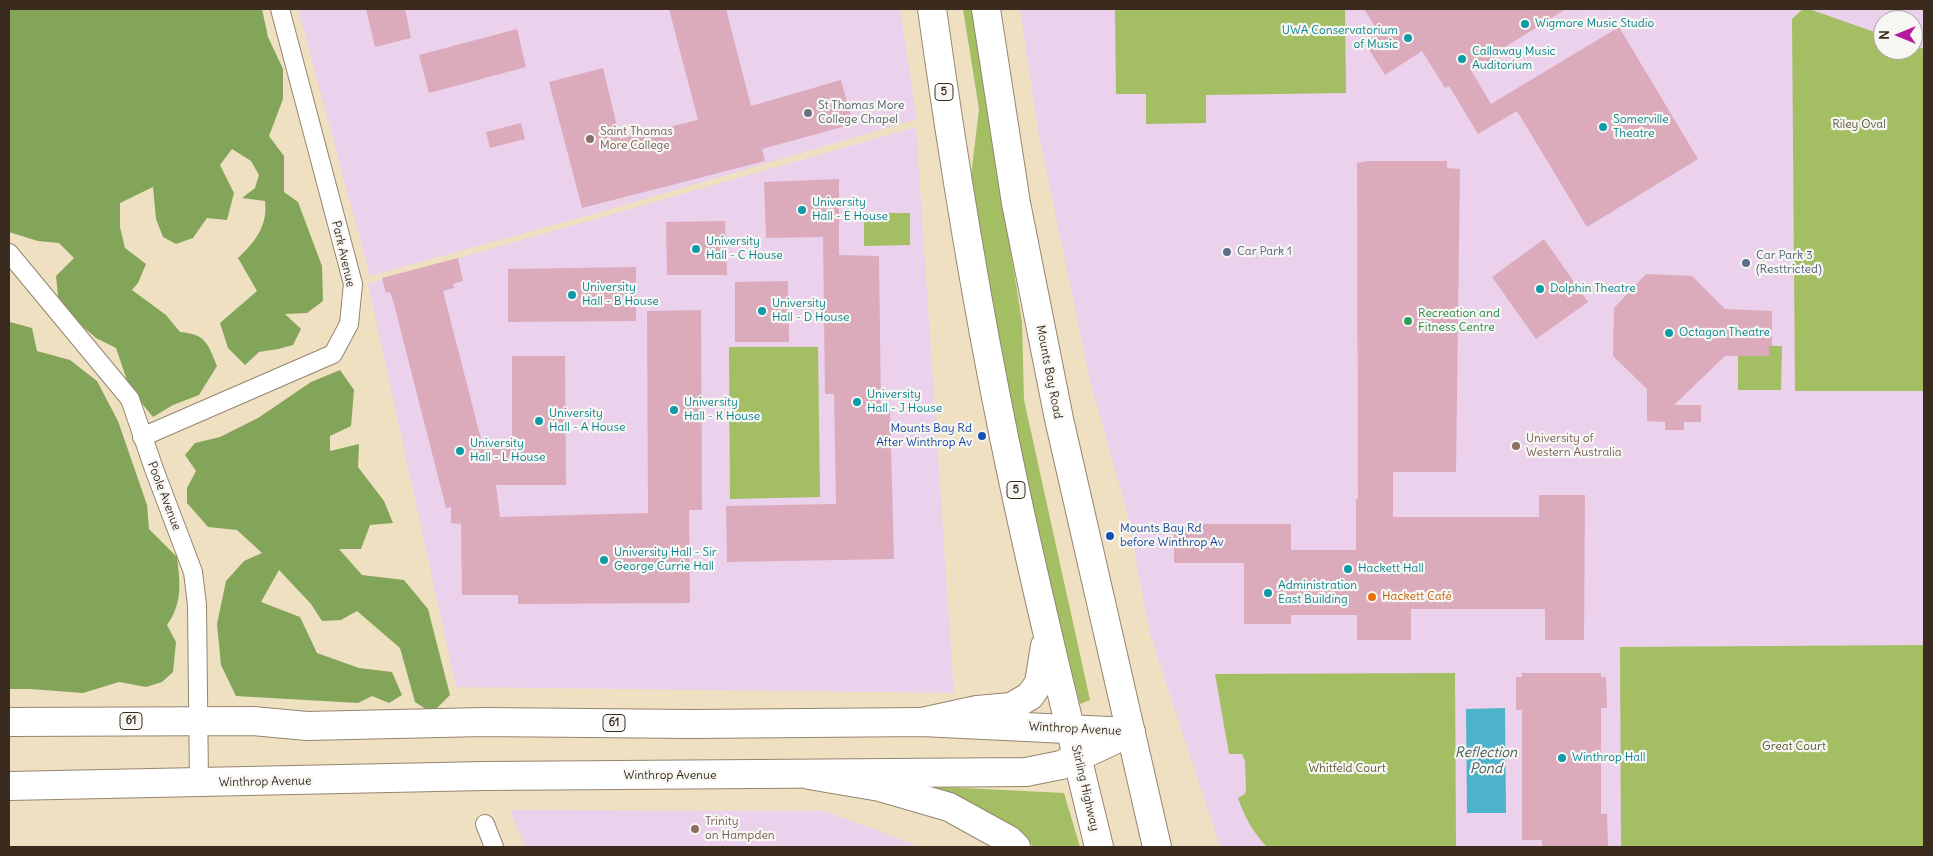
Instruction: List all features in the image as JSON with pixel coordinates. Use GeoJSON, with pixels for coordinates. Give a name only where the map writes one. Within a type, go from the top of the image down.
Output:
{"type":"FeatureCollection","features":[{"type":"Feature","properties":{"kind":"main road","name":"5"},"geometry":{"type":"LineString","coordinates":[[932,9],[955,160],[1004,436],[1071,728]]}},
{"type":"Feature","properties":{"kind":"main road","name":"Mounts Bay Road"},"geometry":{"type":"LineString","coordinates":[[986,9],[1016,203],[1058,419],[1131,732]]}},
{"type":"Feature","properties":{"kind":"main road","name":"61"},"geometry":{"type":"LineString","coordinates":[[922,722],[977,710],[1011,707],[1030,696],[1039,683],[1044,660],[1047,630]]}},
{"type":"Feature","properties":{"kind":"main road","name":"Winthrop Avenue"},"geometry":{"type":"LineString","coordinates":[[9,722],[253,721],[307,726],[484,722],[692,724],[922,722],[1131,732]]}},
{"type":"Feature","properties":{"kind":"main road","name":"Stirling Highway"},"geometry":{"type":"LineString","coordinates":[[1071,728],[1099,847]]}},
{"type":"Feature","properties":{"kind":"main road","name":"Winthrop Avenue"},"geometry":{"type":"LineString","coordinates":[[9,786],[199,784],[485,776],[1026,772],[1061,764],[1131,732]]}},
{"type":"Feature","properties":{"kind":"main road"},"geometry":{"type":"LineString","coordinates":[[1131,732],[1157,847]]}},
{"type":"Feature","properties":{"kind":"main road"},"geometry":{"type":"LineString","coordinates":[[809,775],[880,786],[949,807],[1009,840],[1016,847]]}},
{"type":"Feature","properties":{"kind":"street","name":"Park Avenue"},"geometry":{"type":"LineString","coordinates":[[142,437],[333,354],[349,324],[352,284],[280,9]]}},
{"type":"Feature","properties":{"kind":"street","name":"Poole Avenue"},"geometry":{"type":"LineString","coordinates":[[9,253],[130,399],[142,437],[193,572],[197,605],[199,784]]}},
{"type":"Feature","properties":{"kind":"street"},"geometry":{"type":"LineString","coordinates":[[485,824],[494,847]]}},
{"type":"Feature","properties":{"kind":"shaded area","name":"Saint Thomas More College"},"geometry":{"type":"Polygon","coordinates":[[[298,9],[900,9],[917,119],[604,211],[370,276],[298,9]]]}},
{"type":"Feature","properties":{"kind":"shaded area","name":"University of Western Australia"},"geometry":{"type":"Polygon","coordinates":[[[1020,9],[1924,9],[1924,847],[1220,847],[1150,634],[1127,512],[1090,381],[1038,130],[1020,9]]]}},
{"type":"Feature","properties":{"kind":"shaded area"},"geometry":{"type":"Polygon","coordinates":[[[916,127],[954,693],[456,687],[368,284],[916,127]]]}},
{"type":"Feature","properties":{"kind":"shaded area","name":"Trinity on Hampden"},"geometry":{"type":"Polygon","coordinates":[[[510,810],[825,811],[921,847],[525,847],[510,810]]]}},
{"type":"Feature","properties":{"kind":"green space"},"geometry":{"type":"Polygon","coordinates":[[[9,9],[262,9],[268,37],[283,69],[283,99],[269,136],[284,156],[284,192],[298,202],[322,266],[323,301],[307,313],[285,314],[301,329],[293,345],[259,352],[245,365],[228,348],[220,323],[257,291],[238,258],[259,233],[265,210],[265,201],[242,198],[255,188],[259,175],[251,161],[232,149],[220,165],[234,193],[227,220],[207,218],[193,238],[176,244],[163,237],[156,219],[153,187],[120,203],[120,227],[125,248],[146,264],[138,283],[132,290],[166,315],[180,332],[189,333],[201,338],[208,346],[214,358],[217,366],[199,395],[173,405],[153,417],[130,389],[116,348],[96,338],[59,306],[56,276],[74,258],[59,243],[38,241],[9,232],[9,9]]]}},
{"type":"Feature","properties":{"kind":"green space"},"geometry":{"type":"Polygon","coordinates":[[[963,9],[972,9],[1022,322],[1024,400],[1090,700],[1080,704],[1057,616],[1013,412],[977,229],[970,184],[979,109],[963,9]]]}},
{"type":"Feature","properties":{"kind":"green space"},"geometry":{"type":"Polygon","coordinates":[[[1115,9],[1345,9],[1346,93],[1206,95],[1206,123],[1146,124],[1146,94],[1116,94],[1115,9]]]}},
{"type":"Feature","properties":{"kind":"green space","name":"Riley Oval"},"geometry":{"type":"Polygon","coordinates":[[[1803,9],[1809,9],[1873,31],[1873,60],[1923,60],[1924,49],[1924,391],[1795,391],[1792,19],[1803,9]]]}},
{"type":"Feature","properties":{"kind":"green space"},"geometry":{"type":"Polygon","coordinates":[[[864,213],[910,213],[910,245],[864,246],[864,213]]]}},
{"type":"Feature","properties":{"kind":"green space"},"geometry":{"type":"Polygon","coordinates":[[[9,318],[10,322],[32,328],[37,351],[70,360],[97,381],[118,421],[147,505],[149,529],[177,557],[178,600],[176,609],[167,625],[176,642],[173,672],[162,682],[146,687],[119,682],[83,693],[9,689],[9,318]]]}},
{"type":"Feature","properties":{"kind":"green space"},"geometry":{"type":"Polygon","coordinates":[[[1769,346],[1782,346],[1781,390],[1738,390],[1738,356],[1769,356],[1769,346]]]}},
{"type":"Feature","properties":{"kind":"green space"},"geometry":{"type":"Polygon","coordinates":[[[729,347],[818,347],[820,497],[730,499],[729,347]]]}},
{"type":"Feature","properties":{"kind":"green space"},"geometry":{"type":"Polygon","coordinates":[[[340,370],[354,390],[351,426],[330,436],[330,451],[359,444],[358,467],[384,501],[393,523],[370,525],[361,549],[339,549],[362,575],[404,580],[428,609],[450,695],[432,713],[415,702],[400,648],[357,611],[341,620],[322,621],[311,604],[279,570],[261,602],[300,617],[317,653],[359,668],[392,672],[402,695],[389,703],[372,696],[358,703],[236,696],[221,665],[217,624],[226,581],[244,561],[262,553],[237,530],[208,527],[187,503],[187,488],[196,471],[185,455],[195,443],[220,437],[258,418],[311,382],[340,370]]]}},
{"type":"Feature","properties":{"kind":"green space","name":"Great Court"},"geometry":{"type":"Polygon","coordinates":[[[1924,645],[1924,847],[1621,847],[1620,647],[1924,645]]]}},
{"type":"Feature","properties":{"kind":"green space","name":"Whitfeld Court"},"geometry":{"type":"Polygon","coordinates":[[[1455,673],[1456,847],[1267,847],[1250,824],[1238,798],[1245,794],[1246,790],[1245,761],[1242,754],[1229,754],[1215,674],[1455,673]]]}},
{"type":"Feature","properties":{"kind":"green space"},"geometry":{"type":"Polygon","coordinates":[[[904,785],[1064,793],[1080,847],[1034,847],[1019,832],[904,785]]]}},
{"type":"Feature","properties":{"kind":"water","name":"Reflection Pond"},"geometry":{"type":"Polygon","coordinates":[[[1505,708],[1506,813],[1467,813],[1466,709],[1505,708]]]}},
{"type":"Feature","properties":{"kind":"building"},"geometry":{"type":"Polygon","coordinates":[[[366,9],[405,9],[411,38],[375,47],[366,9]]]}},
{"type":"Feature","properties":{"kind":"building"},"geometry":{"type":"Polygon","coordinates":[[[669,9],[726,9],[751,106],[841,80],[853,124],[762,149],[765,161],[582,208],[549,82],[603,68],[620,139],[698,120],[669,9]]]}},
{"type":"Feature","properties":{"kind":"building","name":"Somerville Theatre"},"geometry":{"type":"Polygon","coordinates":[[[1364,9],[1566,9],[1494,54],[1496,57],[1472,72],[1491,104],[1619,27],[1698,159],[1587,227],[1517,111],[1478,134],[1449,86],[1445,88],[1422,51],[1385,75],[1365,43],[1379,33],[1364,9]]]}},
{"type":"Feature","properties":{"kind":"building"},"geometry":{"type":"Polygon","coordinates":[[[517,29],[526,67],[429,93],[419,55],[517,29]]]}},
{"type":"Feature","properties":{"kind":"building"},"geometry":{"type":"Polygon","coordinates":[[[521,123],[525,139],[490,148],[486,132],[521,123]]]}},
{"type":"Feature","properties":{"kind":"building"},"geometry":{"type":"Polygon","coordinates":[[[1368,161],[1447,161],[1447,168],[1460,169],[1456,472],[1393,472],[1393,517],[1539,517],[1539,495],[1585,495],[1584,640],[1545,640],[1545,609],[1411,609],[1411,640],[1357,640],[1357,615],[1291,615],[1291,624],[1244,624],[1244,563],[1174,563],[1174,524],[1291,524],[1291,550],[1356,550],[1356,499],[1358,499],[1357,163],[1368,161]]]}},
{"type":"Feature","properties":{"kind":"building","name":"University Hall - J House"},"geometry":{"type":"Polygon","coordinates":[[[839,179],[839,255],[879,256],[881,409],[890,409],[894,559],[727,562],[726,506],[836,504],[834,394],[825,394],[823,237],[766,238],[764,182],[839,179]]]}},
{"type":"Feature","properties":{"kind":"building","name":"University Hall - C House"},"geometry":{"type":"Polygon","coordinates":[[[725,221],[727,275],[667,275],[666,222],[725,221]]]}},
{"type":"Feature","properties":{"kind":"building","name":"Dolphin Theatre"},"geometry":{"type":"Polygon","coordinates":[[[1544,239],[1588,302],[1536,339],[1492,277],[1544,239]]]}},
{"type":"Feature","properties":{"kind":"building"},"geometry":{"type":"Polygon","coordinates":[[[458,258],[463,281],[453,284],[454,288],[443,291],[483,447],[512,439],[512,356],[565,356],[566,485],[496,485],[500,517],[648,513],[647,311],[701,310],[702,510],[689,510],[690,603],[518,604],[518,595],[462,595],[461,524],[451,523],[451,507],[446,508],[394,304],[390,292],[386,293],[382,278],[458,258]]]}},
{"type":"Feature","properties":{"kind":"building","name":"University Hall - B House"},"geometry":{"type":"Polygon","coordinates":[[[636,267],[636,321],[508,322],[508,269],[636,267]]]}},
{"type":"Feature","properties":{"kind":"building","name":"Octagon Theatre"},"geometry":{"type":"Polygon","coordinates":[[[1646,274],[1692,276],[1725,309],[1772,311],[1772,346],[1769,346],[1769,356],[1725,356],[1674,405],[1701,405],[1701,422],[1684,422],[1684,430],[1665,430],[1665,422],[1647,421],[1647,389],[1613,356],[1614,308],[1646,274]]]}},
{"type":"Feature","properties":{"kind":"building","name":"University Hall - D House"},"geometry":{"type":"Polygon","coordinates":[[[788,281],[789,342],[735,342],[735,282],[788,281]]]}},
{"type":"Feature","properties":{"kind":"building","name":"Winthrop Hall"},"geometry":{"type":"Polygon","coordinates":[[[1522,673],[1601,673],[1601,677],[1606,677],[1607,708],[1601,708],[1601,814],[1607,814],[1608,846],[1542,847],[1542,840],[1522,840],[1522,710],[1516,710],[1516,677],[1522,677],[1522,673]]]}},
{"type":"Feature","properties":{"kind":"place","name":"Wigmore Music Studio"},"geometry":{"type":"Point","coordinates":[1525,24]}},
{"type":"Feature","properties":{"kind":"place","name":"UWA Conservatorium of Music"},"geometry":{"type":"Point","coordinates":[1408,38]}},
{"type":"Feature","properties":{"kind":"place","name":"Callaway Music Auditorium"},"geometry":{"type":"Point","coordinates":[1462,59]}},
{"type":"Feature","properties":{"kind":"place","name":"St Thomas More College Chapel"},"geometry":{"type":"Point","coordinates":[808,113]}},
{"type":"Feature","properties":{"kind":"place","name":"Somerville Theatre"},"geometry":{"type":"Point","coordinates":[1603,127]}},
{"type":"Feature","properties":{"kind":"place","name":"Saint Thomas More College"},"geometry":{"type":"Point","coordinates":[590,139]}},
{"type":"Feature","properties":{"kind":"place","name":"University Hall - E House"},"geometry":{"type":"Point","coordinates":[802,210]}},
{"type":"Feature","properties":{"kind":"place","name":"University Hall - C House"},"geometry":{"type":"Point","coordinates":[696,249]}},
{"type":"Feature","properties":{"kind":"place","name":"Car Park 1"},"geometry":{"type":"Point","coordinates":[1227,252]}},
{"type":"Feature","properties":{"kind":"place","name":"Car Park 3 (Resttricted)"},"geometry":{"type":"Point","coordinates":[1746,263]}},
{"type":"Feature","properties":{"kind":"place","name":"Dolphin Theatre"},"geometry":{"type":"Point","coordinates":[1540,289]}},
{"type":"Feature","properties":{"kind":"place","name":"University Hall - B House"},"geometry":{"type":"Point","coordinates":[572,295]}},
{"type":"Feature","properties":{"kind":"place","name":"University Hall - D House"},"geometry":{"type":"Point","coordinates":[762,311]}},
{"type":"Feature","properties":{"kind":"place","name":"Recreation and Fitness Centre"},"geometry":{"type":"Point","coordinates":[1408,321]}},
{"type":"Feature","properties":{"kind":"place","name":"Octagon Theatre"},"geometry":{"type":"Point","coordinates":[1669,333]}},
{"type":"Feature","properties":{"kind":"place","name":"University Hall - J House"},"geometry":{"type":"Point","coordinates":[857,402]}},
{"type":"Feature","properties":{"kind":"place","name":"University Hall - K House"},"geometry":{"type":"Point","coordinates":[674,410]}},
{"type":"Feature","properties":{"kind":"place","name":"University Hall - A House"},"geometry":{"type":"Point","coordinates":[539,421]}},
{"type":"Feature","properties":{"kind":"place","name":"Mounts Bay Rd After Winthrop Av"},"geometry":{"type":"Point","coordinates":[982,436]}},
{"type":"Feature","properties":{"kind":"place","name":"University of Western Australia"},"geometry":{"type":"Point","coordinates":[1516,446]}},
{"type":"Feature","properties":{"kind":"place","name":"University Hall - L House"},"geometry":{"type":"Point","coordinates":[460,451]}},
{"type":"Feature","properties":{"kind":"place","name":"Mounts Bay Rd before Winthrop Av"},"geometry":{"type":"Point","coordinates":[1110,536]}},
{"type":"Feature","properties":{"kind":"place","name":"University Hall - Sir George Currie Hall"},"geometry":{"type":"Point","coordinates":[604,560]}},
{"type":"Feature","properties":{"kind":"place","name":"Hackett Hall"},"geometry":{"type":"Point","coordinates":[1348,569]}},
{"type":"Feature","properties":{"kind":"place","name":"Administration East Building"},"geometry":{"type":"Point","coordinates":[1268,593]}},
{"type":"Feature","properties":{"kind":"place","name":"Hackett Café"},"geometry":{"type":"Point","coordinates":[1372,597]}},
{"type":"Feature","properties":{"kind":"place","name":"Winthrop Hall"},"geometry":{"type":"Point","coordinates":[1562,758]}},
{"type":"Feature","properties":{"kind":"place","name":"Trinity on Hampden"},"geometry":{"type":"Point","coordinates":[695,829]}}]}
